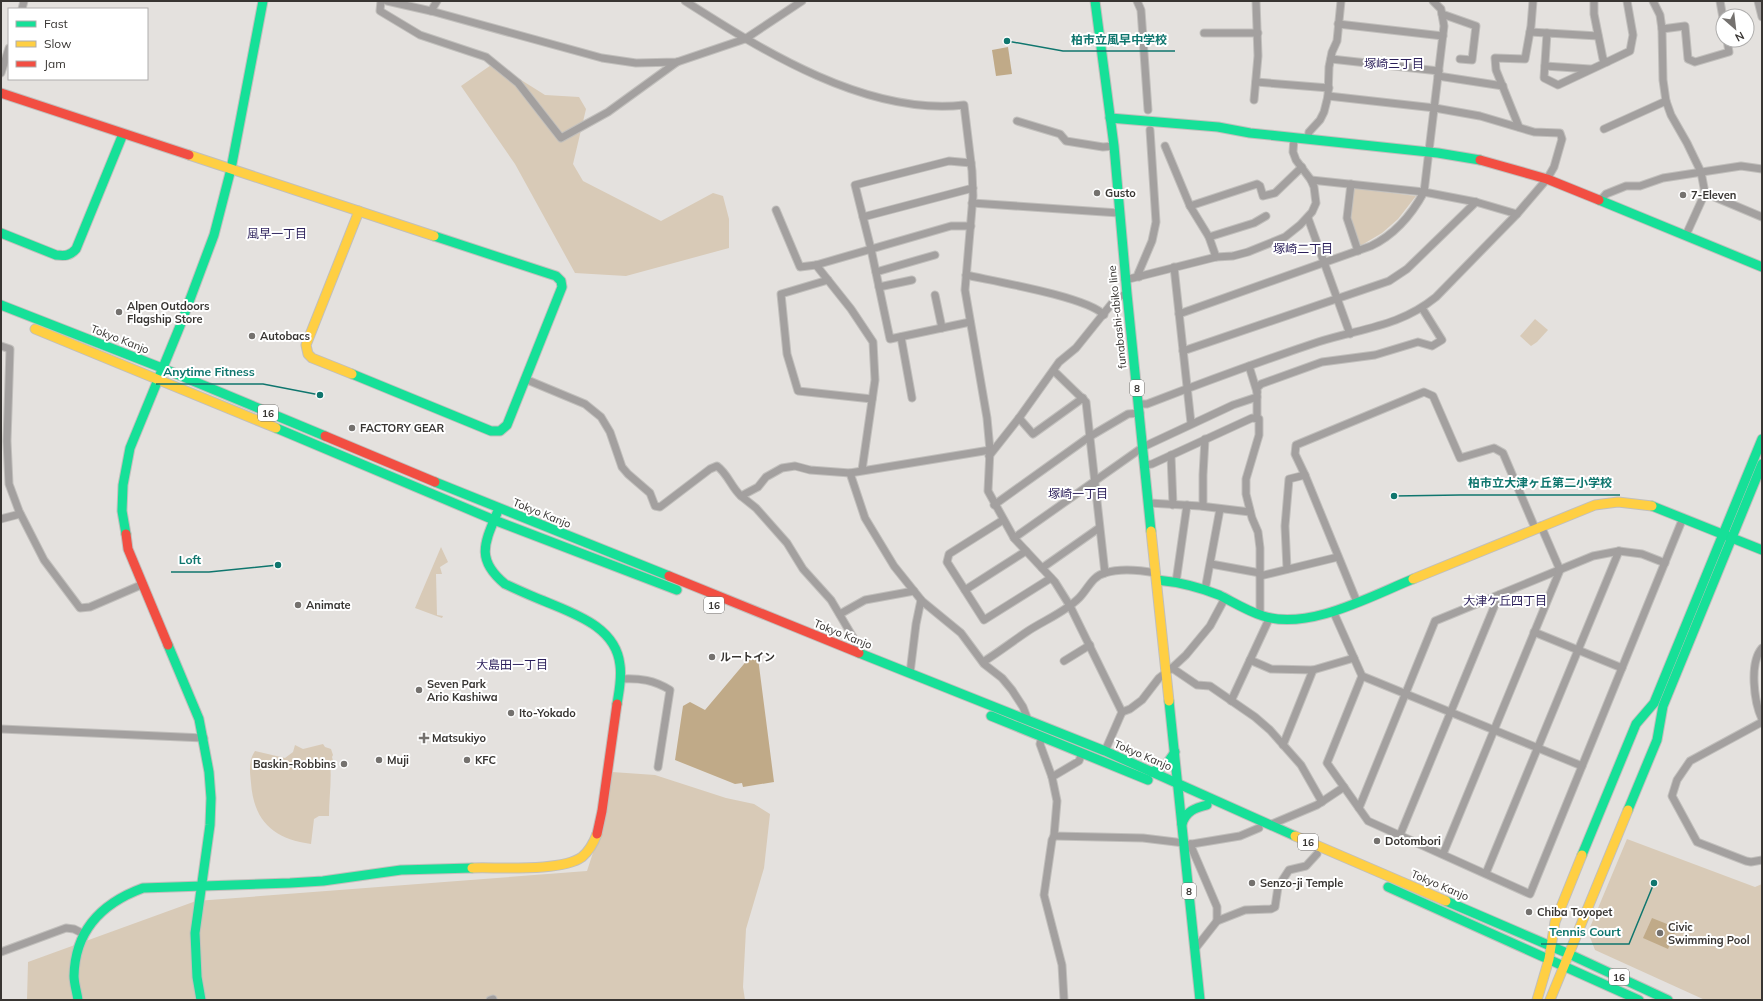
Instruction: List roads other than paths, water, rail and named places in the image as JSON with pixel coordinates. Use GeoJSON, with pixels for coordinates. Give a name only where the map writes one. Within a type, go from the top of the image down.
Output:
{"type":"FeatureCollection","features":[{"type":"Feature","properties":{"kind":"main road"},"geometry":{"type":"LineString","coordinates":[[201,1000],[195,968],[195,924],[200,885],[207,849],[211,804],[211,777],[204,738],[191,700],[128,549],[122,511],[123,485],[130,448],[193,294],[212,241],[231,169],[263,1]]}},
{"type":"Feature","properties":{"kind":"main road","name":"funabashi-abiko line"},"geometry":{"type":"LineString","coordinates":[[1095,1],[1114,146],[1119,213],[1139,409],[1169,670]]}},
{"type":"Feature","properties":{"kind":"main road"},"geometry":{"type":"LineString","coordinates":[[1,93],[360,211],[559,278],[562,287],[507,425],[500,431],[491,431],[312,358],[308,354],[306,345],[360,211]]}},
{"type":"Feature","properties":{"kind":"main road"},"geometry":{"type":"LineString","coordinates":[[1110,118],[1218,127],[1294,138],[1430,152],[1484,161],[1547,179],[1762,267]]}},
{"type":"Feature","properties":{"kind":"main road"},"geometry":{"type":"LineString","coordinates":[[1,233],[52,254],[64,256],[71,254],[76,249],[123,134]]}},
{"type":"Feature","properties":{"kind":"main road","name":"Tokyo Kanjo"},"geometry":{"type":"LineString","coordinates":[[1,305],[162,368],[498,508],[1105,751],[1551,946],[1668,1000]]}},
{"type":"Feature","properties":{"kind":"main road","name":"Tokyo Kanjo"},"geometry":{"type":"LineString","coordinates":[[23,324],[494,520],[687,594]]}},
{"type":"Feature","properties":{"kind":"main road"},"geometry":{"type":"LineString","coordinates":[[1537,1000],[1549,959],[1555,922],[1636,724],[1654,703],[1762,439]]}},
{"type":"Feature","properties":{"kind":"main road"},"geometry":{"type":"LineString","coordinates":[[1550,1000],[1657,740],[1663,706],[1762,464]]}},
{"type":"Feature","properties":{"kind":"main road"},"geometry":{"type":"LineString","coordinates":[[1157,576],[1205,590],[1260,615],[1284,619],[1305,618],[1333,611],[1357,602],[1595,505],[1618,502],[1648,505],[1723,533],[1762,550]]}},
{"type":"Feature","properties":{"kind":"main road"},"geometry":{"type":"LineString","coordinates":[[78,1000],[74,977],[76,954],[84,934],[98,914],[113,901],[126,894],[143,888],[323,881],[401,870],[551,866],[572,862],[590,849],[596,834],[603,804],[622,679],[621,664],[615,644],[599,627],[586,619],[505,584],[494,577],[488,567],[484,554],[486,540],[498,508]]}},
{"type":"Feature","properties":{"kind":"main road","name":"Tokyo Kanjo"},"geometry":{"type":"LineString","coordinates":[[738,614],[856,660],[970,708]]}},
{"type":"Feature","properties":{"kind":"main road","name":"8"},"geometry":{"type":"LineString","coordinates":[[1169,670],[1175,752],[1182,824],[1186,844],[1200,1000]]}},
{"type":"Feature","properties":{"kind":"main road","name":"Tokyo Kanjo"},"geometry":{"type":"LineString","coordinates":[[985,714],[1207,805],[1639,1000]]}},
{"type":"Feature","properties":{"kind":"main road"},"geometry":{"type":"LineString","coordinates":[[1152,772],[1167,766],[1171,762],[1175,752]]}},
{"type":"Feature","properties":{"kind":"main road"},"geometry":{"type":"LineString","coordinates":[[1182,824],[1187,813],[1191,810],[1207,805]]}},
{"type":"Feature","properties":{"kind":"street"},"geometry":{"type":"LineString","coordinates":[[381,1],[380,11],[420,35],[486,57],[518,83],[561,138],[608,112],[677,62]]}},
{"type":"Feature","properties":{"kind":"street"},"geometry":{"type":"LineString","coordinates":[[387,1],[431,11],[602,58],[636,63],[677,62],[745,40],[802,1]]}},
{"type":"Feature","properties":{"kind":"street"},"geometry":{"type":"LineString","coordinates":[[431,11],[437,1]]}},
{"type":"Feature","properties":{"kind":"street"},"geometry":{"type":"LineString","coordinates":[[685,1],[745,40],[798,68],[855,91],[890,100],[931,107],[964,105],[971,163],[972,188],[971,226],[965,290],[987,418],[990,453],[988,491],[994,505],[1014,538],[1051,578],[1070,606],[1122,712],[1105,751]]}},
{"type":"Feature","properties":{"kind":"street"},"geometry":{"type":"LineString","coordinates":[[1137,1],[1141,16],[1148,110]]}},
{"type":"Feature","properties":{"kind":"street"},"geometry":{"type":"LineString","coordinates":[[1254,100],[1258,56],[1256,1]]}},
{"type":"Feature","properties":{"kind":"street"},"geometry":{"type":"LineString","coordinates":[[1308,139],[1309,132],[1320,120],[1324,112],[1328,96],[1331,59],[1337,41],[1341,1]]}},
{"type":"Feature","properties":{"kind":"street"},"geometry":{"type":"LineString","coordinates":[[1179,314],[1358,251],[1380,241],[1394,230],[1417,205],[1424,192],[1444,26],[1441,9],[1433,1]]}},
{"type":"Feature","properties":{"kind":"street"},"geometry":{"type":"LineString","coordinates":[[1519,127],[1496,70],[1495,58],[1525,59],[1530,32],[1533,1]]}},
{"type":"Feature","properties":{"kind":"street"},"geometry":{"type":"LineString","coordinates":[[1594,1],[1594,14],[1598,36],[1603,59],[1607,62]]}},
{"type":"Feature","properties":{"kind":"street"},"geometry":{"type":"LineString","coordinates":[[1547,33],[1544,78],[1558,86],[1630,51],[1633,35],[1627,1]]}},
{"type":"Feature","properties":{"kind":"street"},"geometry":{"type":"LineString","coordinates":[[1653,1],[1660,15],[1662,29],[1663,80],[1666,102],[1671,115],[1701,172],[1705,193],[1686,235]]}},
{"type":"Feature","properties":{"kind":"street"},"geometry":{"type":"LineString","coordinates":[[1760,2],[1762,17]]}},
{"type":"Feature","properties":{"kind":"street"},"geometry":{"type":"LineString","coordinates":[[1442,14],[1476,26],[1472,60],[1460,59]]}},
{"type":"Feature","properties":{"kind":"street"},"geometry":{"type":"LineString","coordinates":[[1338,24],[1443,36]]}},
{"type":"Feature","properties":{"kind":"street"},"geometry":{"type":"LineString","coordinates":[[1662,29],[1685,26],[1688,59],[1695,62],[1729,52],[1728,48]]}},
{"type":"Feature","properties":{"kind":"street"},"geometry":{"type":"LineString","coordinates":[[1204,33],[1258,32]]}},
{"type":"Feature","properties":{"kind":"street"},"geometry":{"type":"LineString","coordinates":[[1530,32],[1598,36]]}},
{"type":"Feature","properties":{"kind":"street"},"geometry":{"type":"LineString","coordinates":[[1,73],[8,51]]}},
{"type":"Feature","properties":{"kind":"street"},"geometry":{"type":"LineString","coordinates":[[1331,59],[1439,74],[1503,86]]}},
{"type":"Feature","properties":{"kind":"street"},"geometry":{"type":"LineString","coordinates":[[1545,66],[1592,69]]}},
{"type":"Feature","properties":{"kind":"street"},"geometry":{"type":"LineString","coordinates":[[1256,82],[1329,88]]}},
{"type":"Feature","properties":{"kind":"street"},"geometry":{"type":"LineString","coordinates":[[994,505],[1089,437],[1147,404],[1187,388],[1320,342],[1392,322],[1422,308],[1436,297],[1517,214],[1547,179],[1554,167],[1562,139],[1560,133],[1534,132],[1480,116],[1435,108],[1328,96]]}},
{"type":"Feature","properties":{"kind":"street"},"geometry":{"type":"LineString","coordinates":[[1604,129],[1666,102]]}},
{"type":"Feature","properties":{"kind":"street"},"geometry":{"type":"LineString","coordinates":[[1017,121],[1060,134],[1066,141],[1104,147],[1114,146]]}},
{"type":"Feature","properties":{"kind":"street"},"geometry":{"type":"LineString","coordinates":[[1139,277],[1138,274],[1152,241],[1156,222],[1150,130]]}},
{"type":"Feature","properties":{"kind":"street"},"geometry":{"type":"LineString","coordinates":[[1126,280],[1216,257],[1233,256],[1285,237],[1308,218],[1316,203],[1314,187],[1293,152],[1294,138]]}},
{"type":"Feature","properties":{"kind":"street"},"geometry":{"type":"LineString","coordinates":[[1165,146],[1190,206],[1209,237],[1216,257]]}},
{"type":"Feature","properties":{"kind":"street"},"geometry":{"type":"LineString","coordinates":[[970,322],[890,339],[871,249],[855,185],[949,161],[971,163]]}},
{"type":"Feature","properties":{"kind":"street"},"geometry":{"type":"LineString","coordinates":[[1600,200],[1606,194],[1626,186],[1640,186],[1663,178],[1741,166],[1762,169]]}},
{"type":"Feature","properties":{"kind":"street"},"geometry":{"type":"LineString","coordinates":[[1190,206],[1257,184],[1260,186],[1264,196],[1275,193],[1302,168]]}},
{"type":"Feature","properties":{"kind":"street"},"geometry":{"type":"LineString","coordinates":[[1311,180],[1424,192],[1476,202],[1517,214]]}},
{"type":"Feature","properties":{"kind":"street"},"geometry":{"type":"LineString","coordinates":[[1351,184],[1347,218],[1358,251]]}},
{"type":"Feature","properties":{"kind":"street"},"geometry":{"type":"LineString","coordinates":[[863,216],[972,188]]}},
{"type":"Feature","properties":{"kind":"street"},"geometry":{"type":"LineString","coordinates":[[1705,193],[1762,217]]}},
{"type":"Feature","properties":{"kind":"street"},"geometry":{"type":"LineString","coordinates":[[1183,351],[1381,284],[1401,274],[1476,202]]}},
{"type":"Feature","properties":{"kind":"street"},"geometry":{"type":"LineString","coordinates":[[972,203],[1119,213]]}},
{"type":"Feature","properties":{"kind":"street"},"geometry":{"type":"LineString","coordinates":[[776,210],[800,267],[816,265],[951,226],[971,226]]}},
{"type":"Feature","properties":{"kind":"street"},"geometry":{"type":"LineString","coordinates":[[1209,237],[1254,223],[1266,216]]}},
{"type":"Feature","properties":{"kind":"street"},"geometry":{"type":"LineString","coordinates":[[1308,218],[1350,334]]}},
{"type":"Feature","properties":{"kind":"street"},"geometry":{"type":"LineString","coordinates":[[876,272],[935,255]]}},
{"type":"Feature","properties":{"kind":"street"},"geometry":{"type":"LineString","coordinates":[[816,265],[851,310],[873,342],[875,380],[862,470]]}},
{"type":"Feature","properties":{"kind":"street"},"geometry":{"type":"LineString","coordinates":[[1174,267],[1191,424]]}},
{"type":"Feature","properties":{"kind":"street"},"geometry":{"type":"LineString","coordinates":[[966,275],[1065,297],[1100,310],[1104,315]]}},
{"type":"Feature","properties":{"kind":"street"},"geometry":{"type":"LineString","coordinates":[[828,280],[781,294],[787,354],[798,391],[872,399]]}},
{"type":"Feature","properties":{"kind":"street"},"geometry":{"type":"LineString","coordinates":[[879,288],[912,280]]}},
{"type":"Feature","properties":{"kind":"street"},"geometry":{"type":"LineString","coordinates":[[741,496],[758,487],[766,477],[782,468],[795,466],[810,470],[850,473],[862,470],[990,453],[1019,418],[1059,362],[1076,348],[1117,297],[1127,294]]}},
{"type":"Feature","properties":{"kind":"street"},"geometry":{"type":"LineString","coordinates":[[935,295],[942,328]]}},
{"type":"Feature","properties":{"kind":"street"},"geometry":{"type":"LineString","coordinates":[[1260,615],[1260,548],[1258,532],[1250,512],[1246,494],[1246,479],[1259,435],[1257,418],[1257,388],[1261,384],[1320,362],[1375,354],[1415,342],[1421,342],[1432,346],[1442,340],[1422,308]]}},
{"type":"Feature","properties":{"kind":"street"},"geometry":{"type":"LineString","coordinates":[[901,337],[912,398]]}},
{"type":"Feature","properties":{"kind":"street"},"geometry":{"type":"LineString","coordinates":[[1,346],[10,349],[7,468],[9,484],[20,514],[44,560],[77,607],[90,607],[142,584]]}},
{"type":"Feature","properties":{"kind":"street"},"geometry":{"type":"LineString","coordinates":[[1249,366],[1257,394]]}},
{"type":"Feature","properties":{"kind":"street"},"geometry":{"type":"LineString","coordinates":[[1054,371],[1086,402],[1105,572]]}},
{"type":"Feature","properties":{"kind":"street"},"geometry":{"type":"LineString","coordinates":[[525,379],[585,404],[601,417],[610,432],[622,466],[628,474],[650,493],[655,506],[660,507],[710,469],[717,466],[729,478],[734,490],[756,508],[778,532],[803,569],[831,600],[858,644],[855,651]]}},
{"type":"Feature","properties":{"kind":"street"},"geometry":{"type":"LineString","coordinates":[[1357,602],[1295,454],[1296,445],[1424,392],[1433,396],[1460,458],[1494,448],[1503,453],[1560,570],[1443,854]]}},
{"type":"Feature","properties":{"kind":"street"},"geometry":{"type":"LineString","coordinates":[[1014,538],[1143,447],[1257,394]]}},
{"type":"Feature","properties":{"kind":"street"},"geometry":{"type":"LineString","coordinates":[[1019,418],[1033,434],[1082,398]]}},
{"type":"Feature","properties":{"kind":"street"},"geometry":{"type":"LineString","coordinates":[[1145,465],[1152,464],[1252,418],[1257,418]]}},
{"type":"Feature","properties":{"kind":"street"},"geometry":{"type":"LineString","coordinates":[[1203,506],[1202,475],[1205,439]]}},
{"type":"Feature","properties":{"kind":"street"},"geometry":{"type":"LineString","coordinates":[[1171,455],[1172,504]]}},
{"type":"Feature","properties":{"kind":"street"},"geometry":{"type":"LineString","coordinates":[[850,473],[869,527],[894,566],[921,600],[961,633],[983,662],[1012,690],[1023,707],[1029,721]]}},
{"type":"Feature","properties":{"kind":"street"},"geometry":{"type":"LineString","coordinates":[[1287,570],[1285,526],[1289,479],[1304,475]]}},
{"type":"Feature","properties":{"kind":"street"},"geometry":{"type":"LineString","coordinates":[[1149,503],[1203,506],[1250,512]]}},
{"type":"Feature","properties":{"kind":"street"},"geometry":{"type":"LineString","coordinates":[[1176,582],[1187,505]]}},
{"type":"Feature","properties":{"kind":"street"},"geometry":{"type":"LineString","coordinates":[[1205,590],[1211,564],[1220,508]]}},
{"type":"Feature","properties":{"kind":"street"},"geometry":{"type":"LineString","coordinates":[[1,519],[20,514]]}},
{"type":"Feature","properties":{"kind":"street"},"geometry":{"type":"LineString","coordinates":[[1362,676],[1326,763],[1368,821],[1530,894],[1683,518]]}},
{"type":"Feature","properties":{"kind":"street"},"geometry":{"type":"LineString","coordinates":[[1003,520],[948,554],[946,562],[984,620],[1051,578]]}},
{"type":"Feature","properties":{"kind":"street"},"geometry":{"type":"LineString","coordinates":[[1042,568],[1099,528]]}},
{"type":"Feature","properties":{"kind":"street"},"geometry":{"type":"LineString","coordinates":[[965,590],[1026,551]]}},
{"type":"Feature","properties":{"kind":"street"},"geometry":{"type":"LineString","coordinates":[[1359,808],[1435,621],[1593,556],[1619,551],[1642,554],[1665,563]]}},
{"type":"Feature","properties":{"kind":"street"},"geometry":{"type":"LineString","coordinates":[[1486,873],[1619,551]]}},
{"type":"Feature","properties":{"kind":"street"},"geometry":{"type":"LineString","coordinates":[[1211,564],[1260,575],[1287,570],[1338,556]]}},
{"type":"Feature","properties":{"kind":"street"},"geometry":{"type":"LineString","coordinates":[[983,662],[1028,631],[1070,606],[1094,578],[1105,572],[1127,570],[1157,576]]}},
{"type":"Feature","properties":{"kind":"street"},"geometry":{"type":"LineString","coordinates":[[840,614],[865,600],[914,591]]}},
{"type":"Feature","properties":{"kind":"street"},"geometry":{"type":"LineString","coordinates":[[1400,835],[1499,595]]}},
{"type":"Feature","properties":{"kind":"street"},"geometry":{"type":"LineString","coordinates":[[1122,712],[1130,710],[1142,700],[1159,678],[1169,670],[1210,626],[1225,598]]}},
{"type":"Feature","properties":{"kind":"street"},"geometry":{"type":"LineString","coordinates":[[910,673],[916,624],[921,600]]}},
{"type":"Feature","properties":{"kind":"street"},"geometry":{"type":"LineString","coordinates":[[1333,611],[1362,676],[1582,766]]}},
{"type":"Feature","properties":{"kind":"street"},"geometry":{"type":"LineString","coordinates":[[1230,701],[1270,617]]}},
{"type":"Feature","properties":{"kind":"street"},"geometry":{"type":"LineString","coordinates":[[1534,632],[1622,668]]}},
{"type":"Feature","properties":{"kind":"street"},"geometry":{"type":"LineString","coordinates":[[1064,661],[1090,645]]}},
{"type":"Feature","properties":{"kind":"street"},"geometry":{"type":"LineString","coordinates":[[1762,648],[1758,652],[1754,674],[1756,705],[1762,719]]}},
{"type":"Feature","properties":{"kind":"street"},"geometry":{"type":"LineString","coordinates":[[1250,660],[1271,669],[1313,670],[1354,658]]}},
{"type":"Feature","properties":{"kind":"street"},"geometry":{"type":"LineString","coordinates":[[1169,670],[1197,685],[1210,686],[1255,717],[1270,730],[1301,766],[1322,802]]}},
{"type":"Feature","properties":{"kind":"street"},"geometry":{"type":"LineString","coordinates":[[1284,745],[1313,670]]}},
{"type":"Feature","properties":{"kind":"street"},"geometry":{"type":"LineString","coordinates":[[622,679],[641,678],[654,681],[670,690],[658,767]]}},
{"type":"Feature","properties":{"kind":"street"},"geometry":{"type":"LineString","coordinates":[[1762,722],[1690,760],[1677,780],[1672,796],[1697,842],[1746,861],[1751,862],[1762,860]]}},
{"type":"Feature","properties":{"kind":"street"},"geometry":{"type":"LineString","coordinates":[[1,729],[204,738]]}},
{"type":"Feature","properties":{"kind":"street"},"geometry":{"type":"LineString","coordinates":[[1042,737],[1040,744],[1052,777],[1057,801],[1054,836],[1052,840],[1044,895],[1062,966],[1064,1000]]}},
{"type":"Feature","properties":{"kind":"street"},"geometry":{"type":"LineString","coordinates":[[1052,777],[1079,761],[1082,753]]}},
{"type":"Feature","properties":{"kind":"street"},"geometry":{"type":"LineString","coordinates":[[1270,824],[1294,816],[1322,802],[1344,787]]}},
{"type":"Feature","properties":{"kind":"street"},"geometry":{"type":"LineString","coordinates":[[1054,836],[1136,838],[1186,844],[1240,836],[1259,828]]}},
{"type":"Feature","properties":{"kind":"street"},"geometry":{"type":"LineString","coordinates":[[1186,844],[1217,907],[1217,921]]}},
{"type":"Feature","properties":{"kind":"street"},"geometry":{"type":"LineString","coordinates":[[1195,949],[1217,921],[1245,910],[1272,909],[1275,906],[1278,887],[1289,870],[1306,866],[1316,854]]}},
{"type":"Feature","properties":{"kind":"street"},"geometry":{"type":"LineString","coordinates":[[1,952],[66,928],[74,929],[84,934]]}},
{"type":"Feature","properties":{"kind":"place","name":"柏市立風早中学校"},"geometry":{"type":"Point","coordinates":[1007,41]}},
{"type":"Feature","properties":{"kind":"place","name":"Gusto"},"geometry":{"type":"Point","coordinates":[1097,193]}},
{"type":"Feature","properties":{"kind":"place","name":"7-Eleven"},"geometry":{"type":"Point","coordinates":[1683,195]}},
{"type":"Feature","properties":{"kind":"place","name":"Alpen Outdoors Flagship Store"},"geometry":{"type":"Point","coordinates":[119,312]}},
{"type":"Feature","properties":{"kind":"place","name":"Autobacs"},"geometry":{"type":"Point","coordinates":[252,336]}},
{"type":"Feature","properties":{"kind":"place","name":"Anytime Fitness"},"geometry":{"type":"Point","coordinates":[320,395]}},
{"type":"Feature","properties":{"kind":"place","name":"FACTORY GEAR"},"geometry":{"type":"Point","coordinates":[352,428]}},
{"type":"Feature","properties":{"kind":"place","name":"柏市立大津ヶ丘第二小学校"},"geometry":{"type":"Point","coordinates":[1394,496]}},
{"type":"Feature","properties":{"kind":"place","name":"Loft"},"geometry":{"type":"Point","coordinates":[278,565]}},
{"type":"Feature","properties":{"kind":"place","name":"Animate"},"geometry":{"type":"Point","coordinates":[298,605]}},
{"type":"Feature","properties":{"kind":"place","name":"ルートイン"},"geometry":{"type":"Point","coordinates":[712,657]}},
{"type":"Feature","properties":{"kind":"place","name":"Seven Park Ario Kashiwa"},"geometry":{"type":"Point","coordinates":[419,690]}},
{"type":"Feature","properties":{"kind":"place","name":"Ito-Yokado"},"geometry":{"type":"Point","coordinates":[511,713]}},
{"type":"Feature","properties":{"kind":"place","name":"Matsukiyo"},"geometry":{"type":"Point","coordinates":[424,738]}},
{"type":"Feature","properties":{"kind":"place","name":"Muji"},"geometry":{"type":"Point","coordinates":[379,760]}},
{"type":"Feature","properties":{"kind":"place","name":"KFC"},"geometry":{"type":"Point","coordinates":[467,760]}},
{"type":"Feature","properties":{"kind":"place","name":"Baskin-Robbins"},"geometry":{"type":"Point","coordinates":[344,764]}},
{"type":"Feature","properties":{"kind":"place","name":"Dotombori"},"geometry":{"type":"Point","coordinates":[1377,841]}},
{"type":"Feature","properties":{"kind":"place","name":"Senzo-ji Temple"},"geometry":{"type":"Point","coordinates":[1252,883]}},
{"type":"Feature","properties":{"kind":"place","name":"Tennis Court"},"geometry":{"type":"Point","coordinates":[1654,883]}},
{"type":"Feature","properties":{"kind":"place","name":"Chiba Toyopet"},"geometry":{"type":"Point","coordinates":[1529,912]}},
{"type":"Feature","properties":{"kind":"place","name":"Civic Swimming Pool"},"geometry":{"type":"Point","coordinates":[1660,933]}},
{"type":"Feature","properties":{"kind":"district","name":"塚崎三丁目"},"geometry":{"type":"Point","coordinates":[1394,63]}},
{"type":"Feature","properties":{"kind":"district","name":"風早一丁目"},"geometry":{"type":"Point","coordinates":[277,233]}},
{"type":"Feature","properties":{"kind":"district","name":"塚崎二丁目"},"geometry":{"type":"Point","coordinates":[1303,248]}},
{"type":"Feature","properties":{"kind":"district","name":"塚崎一丁目"},"geometry":{"type":"Point","coordinates":[1078,493]}},
{"type":"Feature","properties":{"kind":"district","name":"大津ケ丘四丁目"},"geometry":{"type":"Point","coordinates":[1505,600]}},
{"type":"Feature","properties":{"kind":"district","name":"大島田一丁目"},"geometry":{"type":"Point","coordinates":[512,664]}}]}
